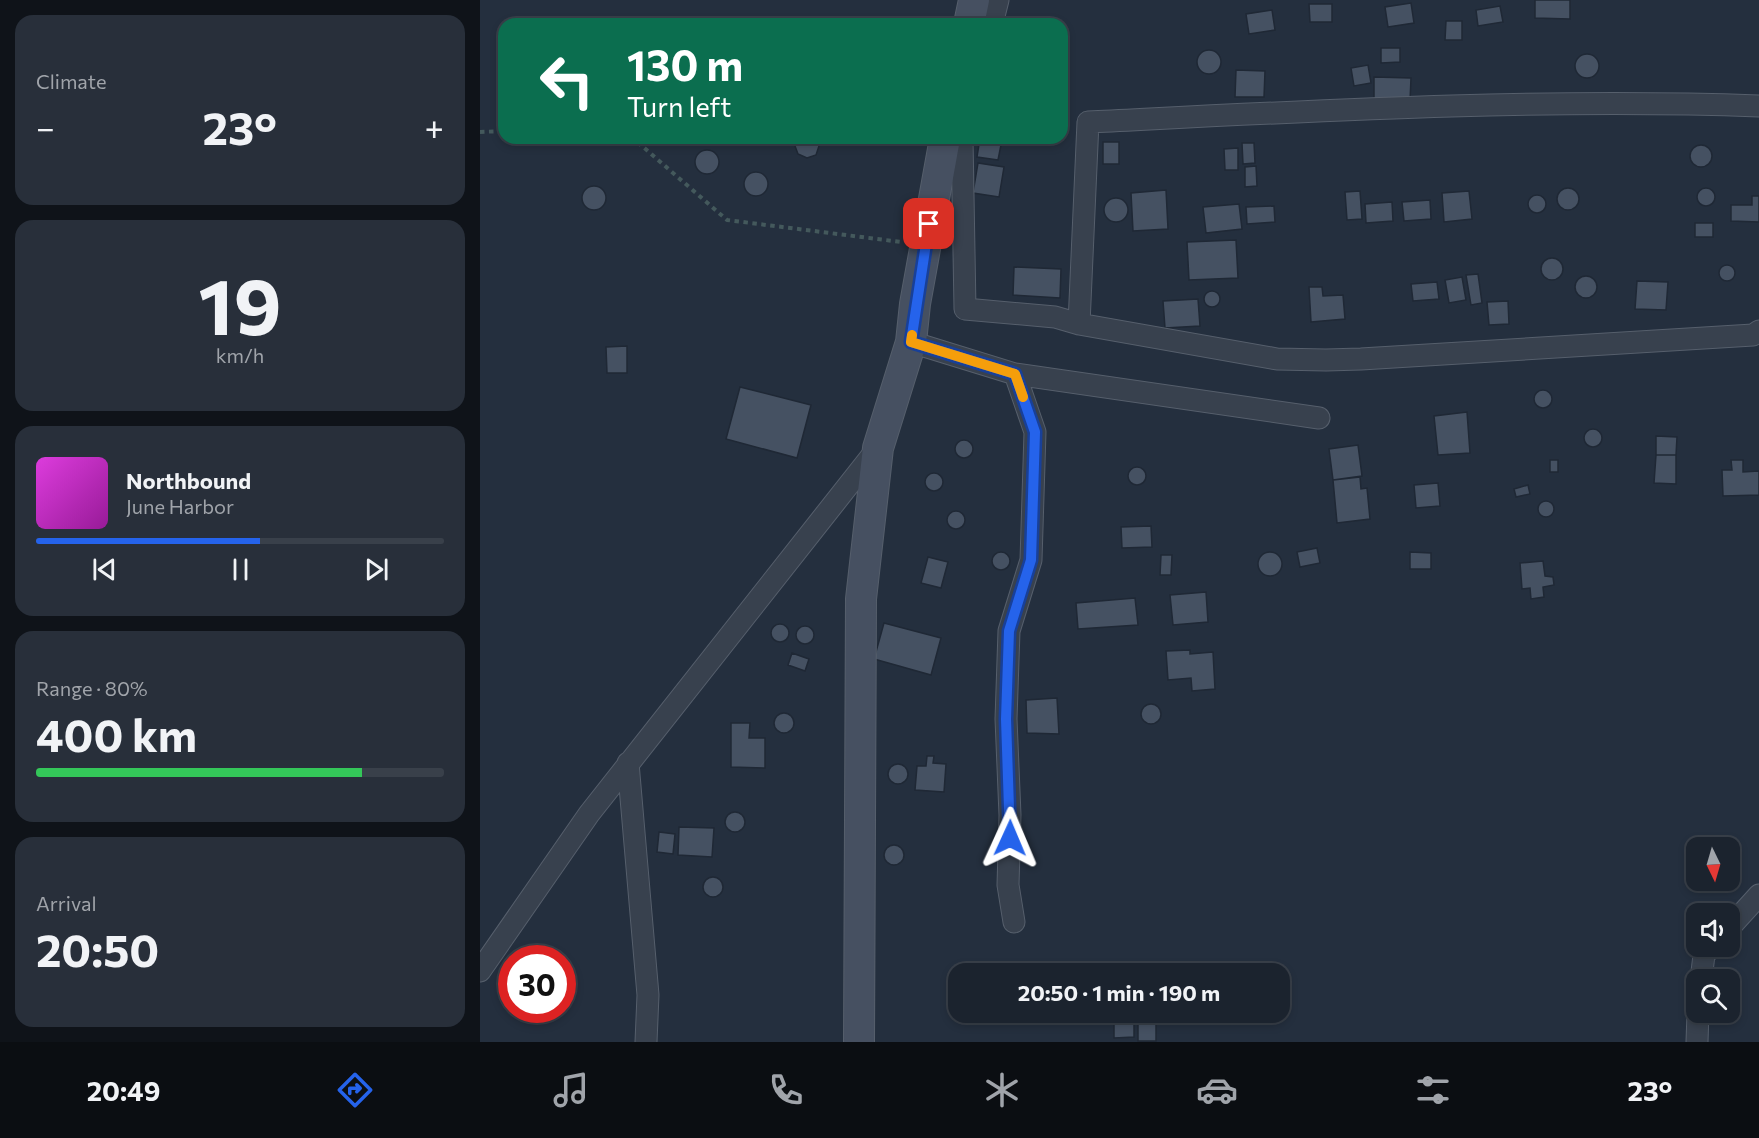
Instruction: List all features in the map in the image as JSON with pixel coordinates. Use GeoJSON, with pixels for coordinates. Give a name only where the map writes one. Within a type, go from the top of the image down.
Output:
{"type":"FeatureCollection","features":[{"type":"Feature","properties":{"kind":"main road"},"geometry":{"type":"LineString","coordinates":[[970,18],[974,0]]}},
{"type":"Feature","properties":{"kind":"main road"},"geometry":{"type":"LineString","coordinates":[[859,1042],[861,599],[878,448],[911,342],[925,245],[944,144]]}},
{"type":"Feature","properties":{"kind":"street"},"geometry":{"type":"LineString","coordinates":[[994,18],[998,0]]}},
{"type":"Feature","properties":{"kind":"street"},"geometry":{"type":"LineString","coordinates":[[1079,324],[1088,122],[1414,106],[1707,104],[1759,106]]}},
{"type":"Feature","properties":{"kind":"street"},"geometry":{"type":"LineString","coordinates":[[962,144],[965,309],[1055,317],[1079,324],[1277,359],[1361,359],[1753,335],[1759,331]]}},
{"type":"Feature","properties":{"kind":"street"},"geometry":{"type":"LineString","coordinates":[[911,342],[1015,374],[1319,418]]}},
{"type":"Feature","properties":{"kind":"street"},"geometry":{"type":"LineString","coordinates":[[1014,922],[1008,885],[1010,815],[1006,719],[1009,631],[1031,560],[1035,432],[1015,374]]}},
{"type":"Feature","properties":{"kind":"street"},"geometry":{"type":"LineString","coordinates":[[480,971],[589,814],[878,448]]}},
{"type":"Feature","properties":{"kind":"street"},"geometry":{"type":"LineString","coordinates":[[628,763],[648,995],[646,1042]]}},
{"type":"Feature","properties":{"kind":"street"},"geometry":{"type":"LineString","coordinates":[[1740,916],[1759,895]]}},
{"type":"Feature","properties":{"kind":"street"},"geometry":{"type":"LineString","coordinates":[[1697,1042],[1698,1023]]}},
{"type":"Feature","properties":{"kind":"path"},"geometry":{"type":"LineString","coordinates":[[480,132],[498,131]]}},
{"type":"Feature","properties":{"kind":"path"},"geometry":{"type":"LineString","coordinates":[[640,144],[727,220],[925,245]]}},
{"type":"Feature","properties":{"kind":"building"},"geometry":{"type":"Polygon","coordinates":[[[1535,0],[1570,0],[1570,19],[1535,18],[1535,0]]]}},
{"type":"Feature","properties":{"kind":"building"},"geometry":{"type":"Polygon","coordinates":[[[1411,3],[1414,23],[1388,27],[1385,7],[1411,3]]]}},
{"type":"Feature","properties":{"kind":"building"},"geometry":{"type":"Polygon","coordinates":[[[1309,4],[1332,4],[1332,22],[1310,22],[1309,4]]]}},
{"type":"Feature","properties":{"kind":"building"},"geometry":{"type":"Polygon","coordinates":[[[1500,6],[1503,22],[1478,26],[1476,10],[1500,6]]]}},
{"type":"Feature","properties":{"kind":"building"},"geometry":{"type":"Polygon","coordinates":[[[1272,10],[1275,30],[1249,34],[1246,14],[1272,10]]]}},
{"type":"Feature","properties":{"kind":"building"},"geometry":{"type":"Polygon","coordinates":[[[1446,21],[1462,21],[1462,40],[1445,40],[1446,21]]]}},
{"type":"Feature","properties":{"kind":"building"},"geometry":{"type":"Polygon","coordinates":[[[1381,48],[1400,48],[1400,62],[1381,63],[1381,48]]]}},
{"type":"Feature","properties":{"kind":"building"},"geometry":{"type":"Polygon","coordinates":[[[1209,50],[1214,51],[1220,57],[1220,67],[1214,73],[1209,74],[1204,73],[1198,67],[1197,62],[1198,57],[1204,51],[1209,50]]]}},
{"type":"Feature","properties":{"kind":"building"},"geometry":{"type":"Polygon","coordinates":[[[1587,54],[1592,55],[1598,61],[1598,71],[1592,77],[1587,78],[1582,77],[1576,71],[1575,66],[1576,61],[1582,55],[1587,54]]]}},
{"type":"Feature","properties":{"kind":"building"},"geometry":{"type":"Polygon","coordinates":[[[1368,65],[1371,83],[1354,86],[1351,68],[1368,65]]]}},
{"type":"Feature","properties":{"kind":"building"},"geometry":{"type":"Polygon","coordinates":[[[1236,70],[1265,71],[1264,97],[1235,97],[1236,70]]]}},
{"type":"Feature","properties":{"kind":"building"},"geometry":{"type":"Polygon","coordinates":[[[1374,77],[1411,78],[1410,101],[1374,100],[1374,77]]]}},
{"type":"Feature","properties":{"kind":"building"},"geometry":{"type":"Polygon","coordinates":[[[1103,142],[1119,142],[1119,164],[1103,164],[1103,142]]]}},
{"type":"Feature","properties":{"kind":"building"},"geometry":{"type":"Polygon","coordinates":[[[1242,143],[1254,143],[1255,163],[1243,164],[1242,143]]]}},
{"type":"Feature","properties":{"kind":"building"},"geometry":{"type":"Polygon","coordinates":[[[796,144],[818,144],[819,146],[816,155],[807,158],[798,154],[796,144]]]}},
{"type":"Feature","properties":{"kind":"building"},"geometry":{"type":"Polygon","coordinates":[[[979,144],[1001,144],[998,160],[977,157],[979,144]]]}},
{"type":"Feature","properties":{"kind":"building"},"geometry":{"type":"Polygon","coordinates":[[[1701,145],[1709,148],[1712,156],[1709,164],[1701,167],[1693,164],[1690,156],[1693,148],[1701,145]]]}},
{"type":"Feature","properties":{"kind":"building"},"geometry":{"type":"Polygon","coordinates":[[[1238,148],[1238,170],[1225,170],[1224,149],[1238,148]]]}},
{"type":"Feature","properties":{"kind":"building"},"geometry":{"type":"Polygon","coordinates":[[[707,150],[712,151],[718,157],[718,167],[712,173],[707,174],[702,173],[696,167],[695,162],[696,157],[702,151],[707,150]]]}},
{"type":"Feature","properties":{"kind":"building"},"geometry":{"type":"Polygon","coordinates":[[[978,163],[1004,167],[999,197],[973,193],[978,163]]]}},
{"type":"Feature","properties":{"kind":"building"},"geometry":{"type":"Polygon","coordinates":[[[1256,166],[1257,186],[1245,187],[1245,167],[1256,166]]]}},
{"type":"Feature","properties":{"kind":"building"},"geometry":{"type":"Polygon","coordinates":[[[756,172],[761,173],[767,179],[767,189],[761,195],[756,196],[751,195],[745,189],[744,184],[745,179],[751,173],[756,172]]]}},
{"type":"Feature","properties":{"kind":"building"},"geometry":{"type":"Polygon","coordinates":[[[594,186],[599,187],[605,193],[605,203],[599,209],[594,210],[589,209],[583,203],[582,198],[583,193],[589,187],[594,186]]]}},
{"type":"Feature","properties":{"kind":"building"},"geometry":{"type":"Polygon","coordinates":[[[1568,188],[1576,191],[1579,199],[1576,207],[1568,210],[1560,207],[1557,199],[1560,191],[1568,188]]]}},
{"type":"Feature","properties":{"kind":"building"},"geometry":{"type":"Polygon","coordinates":[[[1702,188],[1710,188],[1715,193],[1713,204],[1702,206],[1697,201],[1697,193],[1702,188]]]}},
{"type":"Feature","properties":{"kind":"building"},"geometry":{"type":"Polygon","coordinates":[[[1166,190],[1168,229],[1133,231],[1131,193],[1166,190]]]}},
{"type":"Feature","properties":{"kind":"building"},"geometry":{"type":"Polygon","coordinates":[[[1360,191],[1362,219],[1347,220],[1345,192],[1360,191]]]}},
{"type":"Feature","properties":{"kind":"building"},"geometry":{"type":"Polygon","coordinates":[[[1469,191],[1472,219],[1444,222],[1442,193],[1469,191]]]}},
{"type":"Feature","properties":{"kind":"building"},"geometry":{"type":"Polygon","coordinates":[[[1537,195],[1543,198],[1546,204],[1543,210],[1537,213],[1531,210],[1528,204],[1531,198],[1537,195]]]}},
{"type":"Feature","properties":{"kind":"building"},"geometry":{"type":"Polygon","coordinates":[[[1752,196],[1759,196],[1759,222],[1731,221],[1731,205],[1752,205],[1752,196]]]}},
{"type":"Feature","properties":{"kind":"building"},"geometry":{"type":"Polygon","coordinates":[[[1116,198],[1124,202],[1128,210],[1124,218],[1116,222],[1108,218],[1104,210],[1108,202],[1116,198]]]}},
{"type":"Feature","properties":{"kind":"building"},"geometry":{"type":"Polygon","coordinates":[[[1430,200],[1431,219],[1404,221],[1402,202],[1430,200]]]}},
{"type":"Feature","properties":{"kind":"building"},"geometry":{"type":"Polygon","coordinates":[[[1392,202],[1393,221],[1366,223],[1365,204],[1392,202]]]}},
{"type":"Feature","properties":{"kind":"building"},"geometry":{"type":"Polygon","coordinates":[[[1239,204],[1242,229],[1206,233],[1203,207],[1239,204]]]}},
{"type":"Feature","properties":{"kind":"building"},"geometry":{"type":"Polygon","coordinates":[[[1274,206],[1275,222],[1247,224],[1246,207],[1274,206]]]}},
{"type":"Feature","properties":{"kind":"building"},"geometry":{"type":"Polygon","coordinates":[[[1695,223],[1713,223],[1713,237],[1695,237],[1695,223]]]}},
{"type":"Feature","properties":{"kind":"building"},"geometry":{"type":"Polygon","coordinates":[[[1236,240],[1238,278],[1189,280],[1187,242],[1236,240]]]}},
{"type":"Feature","properties":{"kind":"building"},"geometry":{"type":"Polygon","coordinates":[[[1552,258],[1560,261],[1563,269],[1560,277],[1552,280],[1544,277],[1541,269],[1544,261],[1552,258]]]}},
{"type":"Feature","properties":{"kind":"building"},"geometry":{"type":"Polygon","coordinates":[[[1727,265],[1733,267],[1735,273],[1733,279],[1727,281],[1721,279],[1719,273],[1721,267],[1727,265]]]}},
{"type":"Feature","properties":{"kind":"building"},"geometry":{"type":"Polygon","coordinates":[[[1014,267],[1061,269],[1060,298],[1013,295],[1014,267]]]}},
{"type":"Feature","properties":{"kind":"building"},"geometry":{"type":"Polygon","coordinates":[[[1478,274],[1482,303],[1471,305],[1466,275],[1478,274]]]}},
{"type":"Feature","properties":{"kind":"building"},"geometry":{"type":"Polygon","coordinates":[[[1586,276],[1594,279],[1597,287],[1594,295],[1586,298],[1578,295],[1575,287],[1578,279],[1586,276]]]}},
{"type":"Feature","properties":{"kind":"building"},"geometry":{"type":"Polygon","coordinates":[[[1462,277],[1466,300],[1449,303],[1445,280],[1462,277]]]}},
{"type":"Feature","properties":{"kind":"building"},"geometry":{"type":"Polygon","coordinates":[[[1637,281],[1668,282],[1666,310],[1635,309],[1637,281]]]}},
{"type":"Feature","properties":{"kind":"building"},"geometry":{"type":"Polygon","coordinates":[[[1437,282],[1439,299],[1413,301],[1411,284],[1437,282]]]}},
{"type":"Feature","properties":{"kind":"building"},"geometry":{"type":"Polygon","coordinates":[[[1309,287],[1322,287],[1323,296],[1343,295],[1345,319],[1311,322],[1309,287]]]}},
{"type":"Feature","properties":{"kind":"building"},"geometry":{"type":"Polygon","coordinates":[[[1212,291],[1218,293],[1220,299],[1218,305],[1212,307],[1206,305],[1204,299],[1206,293],[1212,291]]]}},
{"type":"Feature","properties":{"kind":"building"},"geometry":{"type":"Polygon","coordinates":[[[1198,299],[1200,326],[1165,328],[1163,301],[1198,299]]]}},
{"type":"Feature","properties":{"kind":"building"},"geometry":{"type":"Polygon","coordinates":[[[1508,301],[1509,324],[1489,325],[1487,302],[1508,301]]]}},
{"type":"Feature","properties":{"kind":"building"},"geometry":{"type":"Polygon","coordinates":[[[627,346],[627,373],[607,373],[606,347],[627,346]]]}},
{"type":"Feature","properties":{"kind":"building"},"geometry":{"type":"Polygon","coordinates":[[[740,387],[811,405],[797,458],[726,439],[740,387]]]}},
{"type":"Feature","properties":{"kind":"building"},"geometry":{"type":"Polygon","coordinates":[[[1543,390],[1549,393],[1552,399],[1549,405],[1543,408],[1537,405],[1534,399],[1537,393],[1543,390]]]}},
{"type":"Feature","properties":{"kind":"building"},"geometry":{"type":"Polygon","coordinates":[[[1467,412],[1470,453],[1438,455],[1434,416],[1467,412]]]}},
{"type":"Feature","properties":{"kind":"building"},"geometry":{"type":"Polygon","coordinates":[[[1593,429],[1599,432],[1602,438],[1599,444],[1593,447],[1587,444],[1584,438],[1587,432],[1593,429]]]}},
{"type":"Feature","properties":{"kind":"building"},"geometry":{"type":"Polygon","coordinates":[[[1656,436],[1677,437],[1676,455],[1656,455],[1656,436]]]}},
{"type":"Feature","properties":{"kind":"building"},"geometry":{"type":"Polygon","coordinates":[[[960,440],[968,440],[973,445],[971,456],[960,458],[955,453],[955,445],[960,440]]]}},
{"type":"Feature","properties":{"kind":"building"},"geometry":{"type":"Polygon","coordinates":[[[1358,445],[1362,476],[1333,480],[1329,449],[1358,445]]]}},
{"type":"Feature","properties":{"kind":"building"},"geometry":{"type":"Polygon","coordinates":[[[1656,455],[1676,455],[1676,484],[1654,483],[1656,455]]]}},
{"type":"Feature","properties":{"kind":"building"},"geometry":{"type":"Polygon","coordinates":[[[1550,460],[1558,460],[1558,472],[1550,472],[1550,460]]]}},
{"type":"Feature","properties":{"kind":"building"},"geometry":{"type":"Polygon","coordinates":[[[1731,460],[1743,460],[1743,472],[1759,471],[1759,495],[1723,496],[1722,470],[1732,470],[1731,460]]]}},
{"type":"Feature","properties":{"kind":"building"},"geometry":{"type":"Polygon","coordinates":[[[1133,467],[1141,467],[1146,472],[1144,483],[1133,485],[1128,480],[1128,472],[1133,467]]]}},
{"type":"Feature","properties":{"kind":"building"},"geometry":{"type":"Polygon","coordinates":[[[930,473],[938,473],[943,478],[941,489],[930,491],[925,486],[925,478],[930,473]]]}},
{"type":"Feature","properties":{"kind":"building"},"geometry":{"type":"Polygon","coordinates":[[[1360,477],[1361,489],[1367,488],[1370,519],[1337,523],[1333,480],[1360,477]]]}},
{"type":"Feature","properties":{"kind":"building"},"geometry":{"type":"Polygon","coordinates":[[[1438,483],[1440,506],[1416,508],[1414,485],[1438,483]]]}},
{"type":"Feature","properties":{"kind":"building"},"geometry":{"type":"Polygon","coordinates":[[[1528,485],[1530,494],[1516,497],[1514,489],[1528,485]]]}},
{"type":"Feature","properties":{"kind":"building"},"geometry":{"type":"Polygon","coordinates":[[[1546,501],[1552,503],[1554,509],[1552,515],[1546,517],[1540,515],[1538,509],[1540,503],[1546,501]]]}},
{"type":"Feature","properties":{"kind":"building"},"geometry":{"type":"Polygon","coordinates":[[[952,511],[960,511],[965,516],[963,527],[952,529],[947,524],[947,516],[952,511]]]}},
{"type":"Feature","properties":{"kind":"building"},"geometry":{"type":"Polygon","coordinates":[[[1151,526],[1152,547],[1122,548],[1121,527],[1151,526]]]}},
{"type":"Feature","properties":{"kind":"building"},"geometry":{"type":"Polygon","coordinates":[[[1317,548],[1320,563],[1300,567],[1297,552],[1317,548]]]}},
{"type":"Feature","properties":{"kind":"building"},"geometry":{"type":"Polygon","coordinates":[[[997,552],[1005,552],[1010,557],[1008,568],[997,570],[992,565],[992,557],[997,552]]]}},
{"type":"Feature","properties":{"kind":"building"},"geometry":{"type":"Polygon","coordinates":[[[1270,552],[1275,553],[1281,559],[1281,569],[1275,575],[1270,576],[1265,575],[1259,569],[1258,564],[1259,559],[1265,553],[1270,552]]]}},
{"type":"Feature","properties":{"kind":"building"},"geometry":{"type":"Polygon","coordinates":[[[1410,552],[1431,553],[1431,569],[1410,569],[1410,552]]]}},
{"type":"Feature","properties":{"kind":"building"},"geometry":{"type":"Polygon","coordinates":[[[1161,555],[1172,555],[1171,575],[1160,575],[1161,555]]]}},
{"type":"Feature","properties":{"kind":"building"},"geometry":{"type":"Polygon","coordinates":[[[928,557],[948,562],[941,588],[921,583],[928,557]]]}},
{"type":"Feature","properties":{"kind":"building"},"geometry":{"type":"Polygon","coordinates":[[[1543,561],[1545,576],[1553,577],[1554,585],[1543,587],[1544,597],[1531,599],[1530,588],[1522,589],[1520,563],[1543,561]]]}},
{"type":"Feature","properties":{"kind":"building"},"geometry":{"type":"Polygon","coordinates":[[[1206,592],[1208,622],[1173,625],[1170,595],[1206,592]]]}},
{"type":"Feature","properties":{"kind":"building"},"geometry":{"type":"Polygon","coordinates":[[[1135,598],[1138,625],[1078,629],[1076,603],[1135,598]]]}},
{"type":"Feature","properties":{"kind":"building"},"geometry":{"type":"Polygon","coordinates":[[[884,623],[941,638],[931,675],[874,659],[884,623]]]}},
{"type":"Feature","properties":{"kind":"building"},"geometry":{"type":"Polygon","coordinates":[[[776,624],[784,624],[789,629],[787,640],[776,642],[771,637],[771,629],[776,624]]]}},
{"type":"Feature","properties":{"kind":"building"},"geometry":{"type":"Polygon","coordinates":[[[801,626],[809,626],[814,631],[812,642],[801,644],[796,639],[796,631],[801,626]]]}},
{"type":"Feature","properties":{"kind":"building"},"geometry":{"type":"Polygon","coordinates":[[[1190,650],[1190,654],[1213,652],[1215,689],[1192,691],[1191,678],[1168,680],[1166,651],[1190,650]]]}},
{"type":"Feature","properties":{"kind":"building"},"geometry":{"type":"Polygon","coordinates":[[[792,653],[809,659],[805,671],[788,665],[792,653]]]}},
{"type":"Feature","properties":{"kind":"building"},"geometry":{"type":"Polygon","coordinates":[[[1057,698],[1059,734],[1027,733],[1026,700],[1057,698]]]}},
{"type":"Feature","properties":{"kind":"building"},"geometry":{"type":"Polygon","coordinates":[[[1151,704],[1158,707],[1161,714],[1158,721],[1151,724],[1144,721],[1141,714],[1144,707],[1151,704]]]}},
{"type":"Feature","properties":{"kind":"building"},"geometry":{"type":"Polygon","coordinates":[[[784,713],[791,716],[794,723],[791,730],[784,733],[777,730],[774,723],[777,716],[784,713]]]}},
{"type":"Feature","properties":{"kind":"building"},"geometry":{"type":"Polygon","coordinates":[[[731,723],[750,723],[749,738],[765,738],[765,768],[731,767],[731,723]]]}},
{"type":"Feature","properties":{"kind":"building"},"geometry":{"type":"Polygon","coordinates":[[[927,756],[934,756],[933,763],[946,764],[944,792],[915,790],[917,766],[926,766],[927,756]]]}},
{"type":"Feature","properties":{"kind":"building"},"geometry":{"type":"Polygon","coordinates":[[[898,764],[905,767],[908,774],[905,781],[898,784],[891,781],[888,774],[891,767],[898,764]]]}},
{"type":"Feature","properties":{"kind":"building"},"geometry":{"type":"Polygon","coordinates":[[[735,812],[742,815],[745,822],[742,829],[735,832],[728,829],[725,822],[728,815],[735,812]]]}},
{"type":"Feature","properties":{"kind":"building"},"geometry":{"type":"Polygon","coordinates":[[[679,827],[714,828],[712,857],[678,855],[679,827]]]}},
{"type":"Feature","properties":{"kind":"building"},"geometry":{"type":"Polygon","coordinates":[[[659,832],[675,834],[673,854],[657,852],[659,832]]]}},
{"type":"Feature","properties":{"kind":"building"},"geometry":{"type":"Polygon","coordinates":[[[894,845],[901,848],[904,855],[901,862],[894,865],[887,862],[884,855],[887,848],[894,845]]]}},
{"type":"Feature","properties":{"kind":"building"},"geometry":{"type":"Polygon","coordinates":[[[713,877],[720,880],[723,887],[720,894],[713,897],[706,894],[703,887],[706,880],[713,877]]]}},
{"type":"Feature","properties":{"kind":"building"},"geometry":{"type":"Polygon","coordinates":[[[1114,1023],[1134,1023],[1134,1037],[1114,1038],[1114,1023]]]}},
{"type":"Feature","properties":{"kind":"building"},"geometry":{"type":"Polygon","coordinates":[[[1138,1023],[1156,1023],[1156,1041],[1138,1041],[1138,1023]]]}},
{"type":"Feature","properties":{"kind":"slow traffic"},"geometry":{"type":"LineString","coordinates":[[912,335],[911,342],[1015,374],[1023,397]]}},
{"type":"Feature","properties":{"kind":"route"},"geometry":{"type":"LineString","coordinates":[[929,224],[911,342],[1015,374],[1035,432],[1031,560],[1009,631],[1006,719],[1010,838]]}}]}
